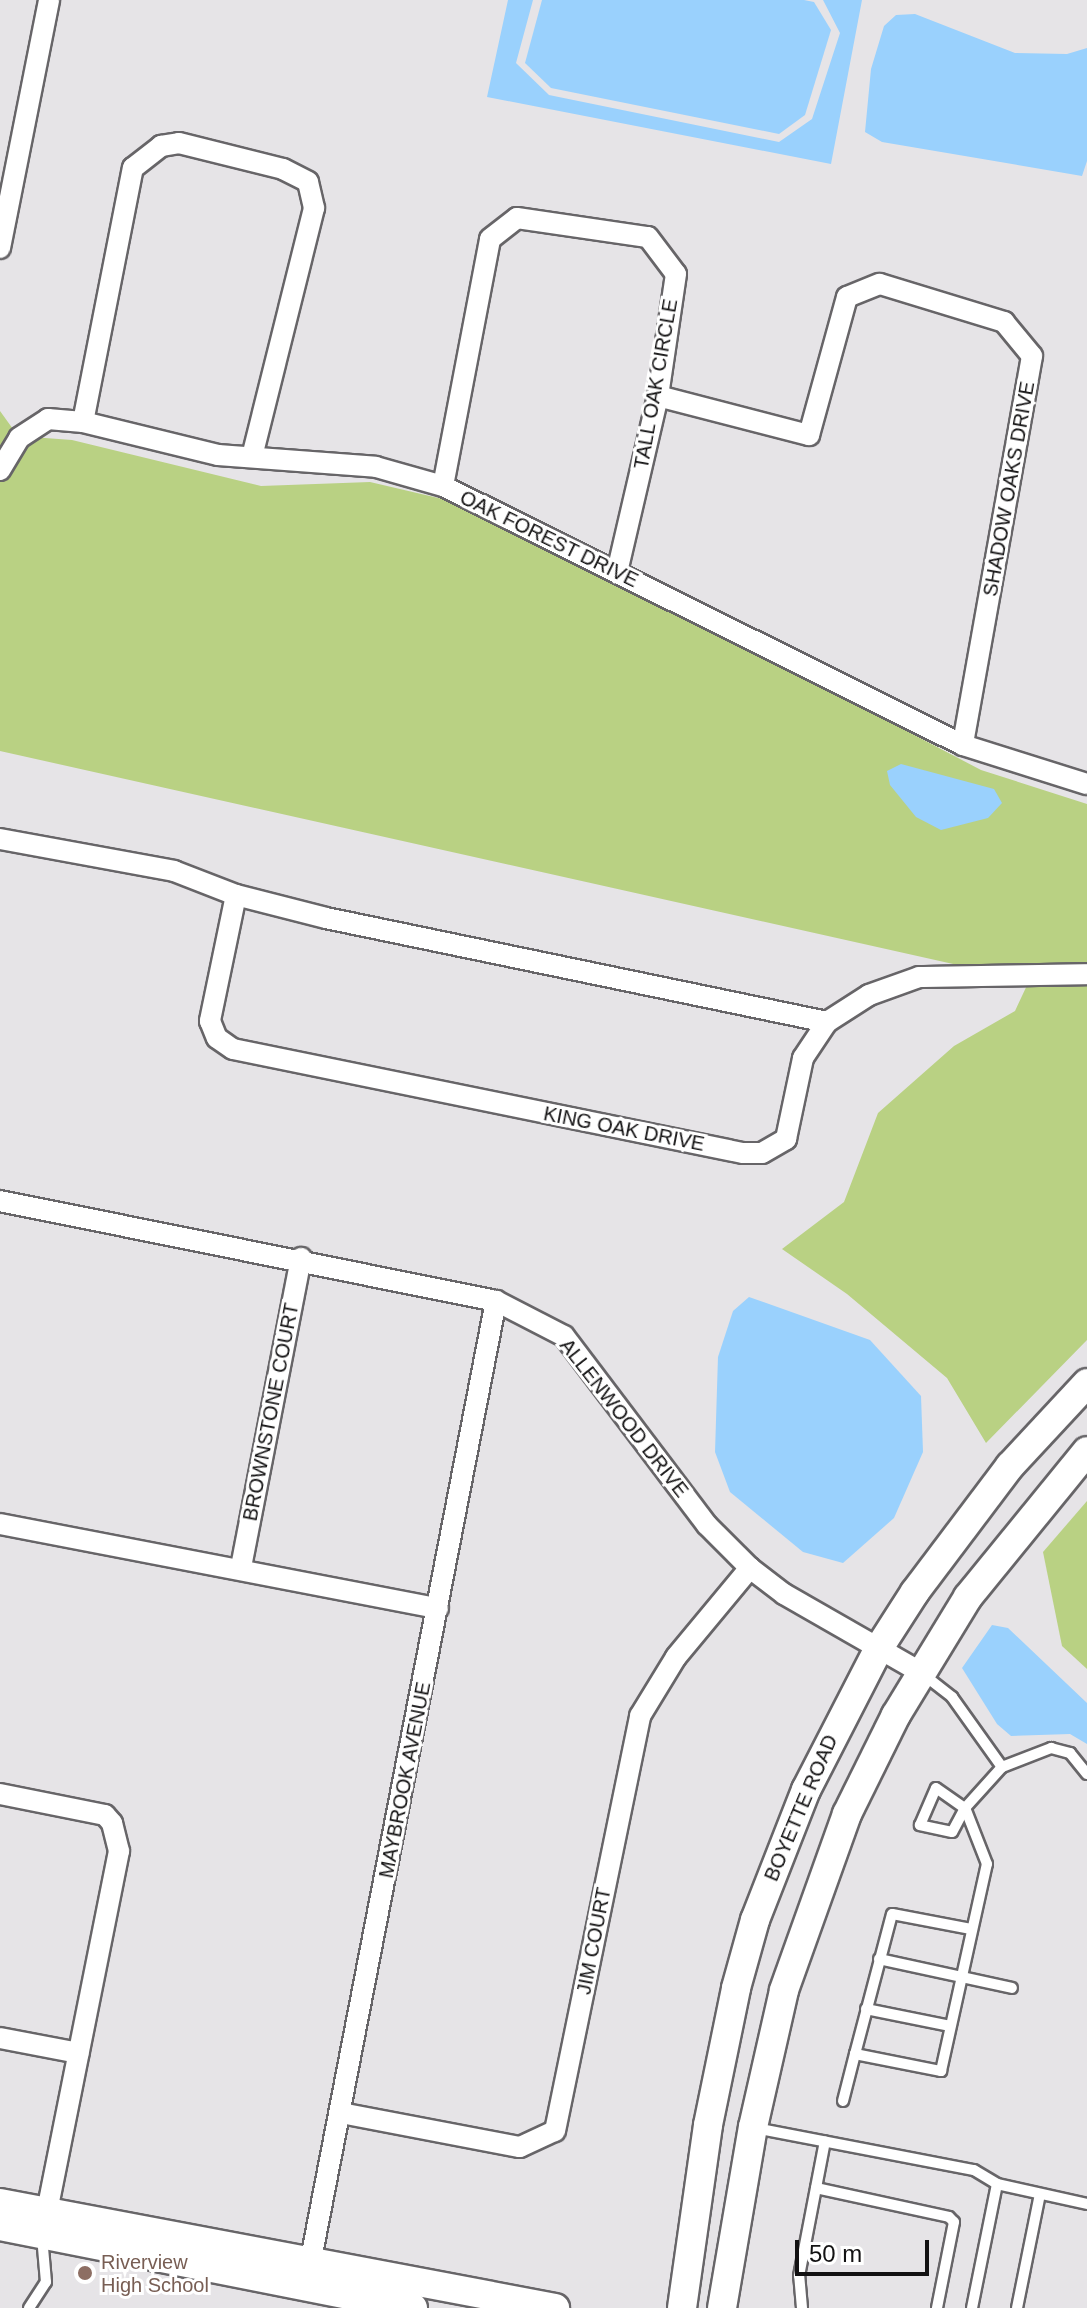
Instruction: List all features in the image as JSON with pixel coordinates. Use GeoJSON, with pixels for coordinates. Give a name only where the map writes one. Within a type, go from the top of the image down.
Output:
{"type":"FeatureCollection","features":[{"type":"Feature","properties":{"kind":"main road","name":"BOYETTE ROAD"},"geometry":{"type":"LineString","coordinates":[[682,2308],[721,2056],[755,1920],[806,1790],[879,1648],[978,1506],[1087,1383]]}},
{"type":"Feature","properties":{"kind":"main road"},"geometry":{"type":"LineString","coordinates":[[722,2308],[753,2127],[802,1931],[847,1814],[920,1672],[976,1585],[1087,1451]]}},
{"type":"Feature","properties":{"kind":"main road"},"geometry":{"type":"LineString","coordinates":[[0,2203],[45,2222],[413,2308]]}},
{"type":"Feature","properties":{"kind":"main road"},"geometry":{"type":"LineString","coordinates":[[0,2226],[45,2222],[311,2259],[555,2308]]}},
{"type":"Feature","properties":{"kind":"street"},"geometry":{"type":"LineString","coordinates":[[0,248],[49,0]]}},
{"type":"Feature","properties":{"kind":"street"},"geometry":{"type":"LineString","coordinates":[[83,422],[133,168],[161,146],[179,143],[283,169],[308,182],[314,208],[252,456]]}},
{"type":"Feature","properties":{"kind":"street","name":"TALL OAK CIRCLE"},"geometry":{"type":"LineString","coordinates":[[443,486],[490,239],[517,218],[648,237],[676,274],[658,396],[617,572]]}},
{"type":"Feature","properties":{"kind":"street","name":"SHADOW OAKS DRIVE"},"geometry":{"type":"LineString","coordinates":[[658,396],[809,435],[847,297],[880,284],[1004,322],[1032,356],[963,745]]}},
{"type":"Feature","properties":{"kind":"street","name":"OAK FOREST DRIVE"},"geometry":{"type":"LineString","coordinates":[[0,470],[19,438],[48,419],[83,422],[218,455],[376,467],[443,486],[963,745],[1087,784]]}},
{"type":"Feature","properties":{"kind":"street"},"geometry":{"type":"LineString","coordinates":[[0,839],[174,871],[236,895],[827,1022]]}},
{"type":"Feature","properties":{"kind":"street","name":"KING OAK DRIVE"},"geometry":{"type":"LineString","coordinates":[[236,895],[210,1021],[217,1038],[233,1049],[762,1153],[786,1139],[803,1058],[827,1022],[869,995],[919,977],[1087,974]]}},
{"type":"Feature","properties":{"kind":"street","name":"ALLENWOOD DRIVE"},"geometry":{"type":"LineString","coordinates":[[0,1201],[301,1258],[496,1301],[564,1336],[707,1525],[750,1568],[784,1594],[920,1672]]}},
{"type":"Feature","properties":{"kind":"street","name":"BROWNSTONE COURT"},"geometry":{"type":"LineString","coordinates":[[241,1567],[301,1258]]}},
{"type":"Feature","properties":{"kind":"street","name":"MAYBROOK AVENUE"},"geometry":{"type":"LineString","coordinates":[[311,2259],[496,1301]]}},
{"type":"Feature","properties":{"kind":"street"},"geometry":{"type":"LineString","coordinates":[[0,1524],[241,1567],[438,1608]]}},
{"type":"Feature","properties":{"kind":"street","name":"JIM COURT"},"geometry":{"type":"LineString","coordinates":[[341,2113],[520,2147],[555,2131],[640,1716],[676,1657],[750,1568]]}},
{"type":"Feature","properties":{"kind":"street"},"geometry":{"type":"LineString","coordinates":[[0,1794],[105,1815],[117,1838],[45,2222]]}},
{"type":"Feature","properties":{"kind":"street"},"geometry":{"type":"LineString","coordinates":[[0,2038],[79,2053]]}},
{"type":"Feature","properties":{"kind":"lane"},"geometry":{"type":"LineString","coordinates":[[920,1672],[952,1697],[1002,1767]]}},
{"type":"Feature","properties":{"kind":"lane"},"geometry":{"type":"LineString","coordinates":[[855,2054],[941,2071],[987,1864],[965,1808],[936,1788],[920,1825],[952,1832],[965,1808],[1002,1767],[1051,1748],[1070,1753],[1087,1774]]}},
{"type":"Feature","properties":{"kind":"lane"},"geometry":{"type":"LineString","coordinates":[[843,2101],[892,1914],[971,1929]]}},
{"type":"Feature","properties":{"kind":"lane"},"geometry":{"type":"LineString","coordinates":[[879,1959],[1012,1988]]}},
{"type":"Feature","properties":{"kind":"lane"},"geometry":{"type":"LineString","coordinates":[[866,2009],[950,2026]]}},
{"type":"Feature","properties":{"kind":"lane"},"geometry":{"type":"LineString","coordinates":[[753,2127],[974,2170],[997,2184],[1087,2204]]}},
{"type":"Feature","properties":{"kind":"lane"},"geometry":{"type":"LineString","coordinates":[[802,2308],[799,2276],[825,2141]]}},
{"type":"Feature","properties":{"kind":"lane"},"geometry":{"type":"LineString","coordinates":[[972,2308],[997,2184]]}},
{"type":"Feature","properties":{"kind":"lane"},"geometry":{"type":"LineString","coordinates":[[816,2188],[949,2217],[954,2222],[937,2308]]}},
{"type":"Feature","properties":{"kind":"lane"},"geometry":{"type":"LineString","coordinates":[[1017,2308],[1040,2194]]}},
{"type":"Feature","properties":{"kind":"lane"},"geometry":{"type":"LineString","coordinates":[[29,2308],[46,2282],[45,2222]]}},
{"type":"Feature","properties":{"kind":"green space"},"geometry":{"type":"Polygon","coordinates":[[[0,411],[18,436],[72,440],[261,486],[370,482],[481,508],[981,770],[1087,804],[1087,1340],[986,1443],[947,1378],[847,1294],[782,1249],[844,1202],[878,1113],[954,1046],[1015,1011],[1029,981],[0,751],[0,411]]]}},
{"type":"Feature","properties":{"kind":"green space"},"geometry":{"type":"Polygon","coordinates":[[[1087,1501],[1087,1669],[1062,1646],[1043,1552],[1087,1501]]]}},
{"type":"Feature","properties":{"kind":"water"},"geometry":{"type":"Polygon","coordinates":[[[508,0],[533,0],[516,63],[549,95],[779,142],[812,119],[840,33],[823,0],[862,0],[831,164],[487,97],[508,0]]]}},
{"type":"Feature","properties":{"kind":"water"},"geometry":{"type":"Polygon","coordinates":[[[542,0],[804,0],[814,2],[831,30],[805,115],[779,134],[551,88],[525,63],[542,0]]]}},
{"type":"Feature","properties":{"kind":"water"},"geometry":{"type":"Polygon","coordinates":[[[915,14],[1015,53],[1067,54],[1087,48],[1087,161],[1082,176],[882,142],[865,132],[871,69],[884,26],[896,15],[915,14]]]}},
{"type":"Feature","properties":{"kind":"water"},"geometry":{"type":"Polygon","coordinates":[[[901,764],[994,789],[1002,803],[988,818],[941,830],[916,817],[890,785],[887,771],[901,764]]]}},
{"type":"Feature","properties":{"kind":"water"},"geometry":{"type":"Polygon","coordinates":[[[749,1297],[870,1340],[921,1396],[923,1452],[894,1518],[843,1563],[803,1552],[730,1492],[715,1452],[718,1357],[733,1311],[749,1297]]]}},
{"type":"Feature","properties":{"kind":"water"},"geometry":{"type":"Polygon","coordinates":[[[992,1625],[1008,1628],[1087,1703],[1087,1744],[1070,1734],[1011,1736],[997,1724],[962,1668],[992,1625]]]}},
{"type":"Feature","properties":{"kind":"place","name":"Riverview High School"},"geometry":{"type":"Point","coordinates":[85,2273]}}]}
